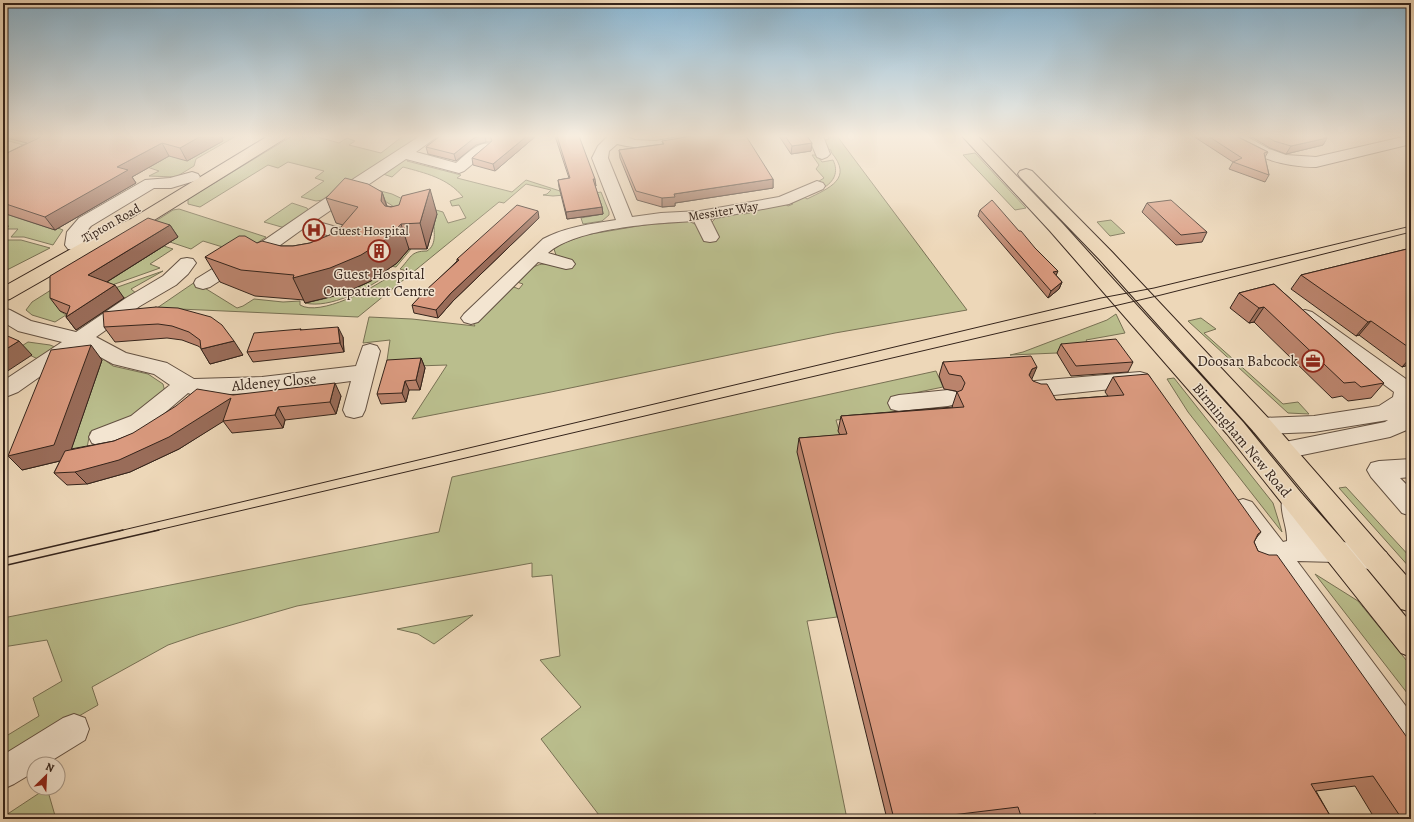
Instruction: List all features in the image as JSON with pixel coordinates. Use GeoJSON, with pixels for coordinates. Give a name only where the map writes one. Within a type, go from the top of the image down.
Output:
{"type":"FeatureCollection","features":[{"type":"Feature","properties":{"kind":"main road","name":"Tipton Road"},"geometry":{"type":"LineString","coordinates":[[3,286],[196,174]]}},
{"type":"Feature","properties":{"kind":"main road","name":"Tipton Road"},"geometry":{"type":"LineString","coordinates":[[3,307],[216,174]]}},
{"type":"Feature","properties":{"kind":"main road","name":"Birmingham New Road"},"geometry":{"type":"LineString","coordinates":[[1006,174],[1056,227],[1234,428],[1292,501],[1336,551],[1411,644]]}},
{"type":"Feature","properties":{"kind":"main road","name":"Birmingham New Road"},"geometry":{"type":"LineString","coordinates":[[1026,174],[1101,251],[1262,426],[1411,600]]}},
{"type":"Feature","properties":{"kind":"main road"},"geometry":{"type":"LineString","coordinates":[[3,295],[102,239],[142,220]]}},
{"type":"Feature","properties":{"kind":"main road"},"geometry":{"type":"LineString","coordinates":[[1234,428],[1262,426]]}},
{"type":"Feature","properties":{"kind":"main road"},"geometry":{"type":"LineString","coordinates":[[1258,457],[1282,450]]}},
{"type":"Feature","properties":{"kind":"street"},"geometry":{"type":"LineString","coordinates":[[203,283],[245,256],[259,252],[372,174]]}},
{"type":"Feature","properties":{"kind":"street"},"geometry":{"type":"LineString","coordinates":[[607,174],[626,223]]}},
{"type":"Feature","properties":{"kind":"street","name":"Messiter Way"},"geometry":{"type":"LineString","coordinates":[[471,318],[535,255],[549,243],[558,238],[581,231],[626,223],[700,216],[783,201],[818,186]]}},
{"type":"Feature","properties":{"kind":"street"},"geometry":{"type":"LineString","coordinates":[[343,193],[366,198]]}},
{"type":"Feature","properties":{"kind":"street"},"geometry":{"type":"LineString","coordinates":[[700,216],[710,237]]}},
{"type":"Feature","properties":{"kind":"street"},"geometry":{"type":"LineString","coordinates":[[302,222],[334,232],[336,235],[336,244],[332,249],[321,257],[311,260]]}},
{"type":"Feature","properties":{"kind":"street"},"geometry":{"type":"LineString","coordinates":[[259,252],[269,257],[290,263]]}},
{"type":"Feature","properties":{"kind":"street"},"geometry":{"type":"LineString","coordinates":[[535,255],[566,264]]}},
{"type":"Feature","properties":{"kind":"street"},"geometry":{"type":"LineString","coordinates":[[5,392],[136,300],[182,272],[187,263]]}},
{"type":"Feature","properties":{"kind":"street","name":"Aldeney Close"},"geometry":{"type":"LineString","coordinates":[[3,314],[25,326],[90,342],[120,359],[160,368],[185,384],[193,387],[262,385],[364,372]]}},
{"type":"Feature","properties":{"kind":"street"},"geometry":{"type":"LineString","coordinates":[[1317,319],[1406,392]]}},
{"type":"Feature","properties":{"kind":"street"},"geometry":{"type":"LineString","coordinates":[[1359,355],[1378,349]]}},
{"type":"Feature","properties":{"kind":"street"},"geometry":{"type":"LineString","coordinates":[[354,410],[370,351]]}},
{"type":"Feature","properties":{"kind":"street"},"geometry":{"type":"LineString","coordinates":[[1036,389],[1146,379],[1155,391]]}},
{"type":"Feature","properties":{"kind":"street"},"geometry":{"type":"LineString","coordinates":[[100,437],[139,422],[185,384]]}},
{"type":"Feature","properties":{"kind":"street"},"geometry":{"type":"LineString","coordinates":[[1262,426],[1314,424],[1384,413],[1406,392]]}},
{"type":"Feature","properties":{"kind":"street"},"geometry":{"type":"LineString","coordinates":[[1282,450],[1390,429],[1401,423],[1406,414],[1406,392]]}},
{"type":"Feature","properties":{"kind":"street"},"geometry":{"type":"LineString","coordinates":[[898,403],[948,398]]}},
{"type":"Feature","properties":{"kind":"street"},"geometry":{"type":"LineString","coordinates":[[1411,468],[1379,470],[1411,506]]}},
{"type":"Feature","properties":{"kind":"street"},"geometry":{"type":"LineString","coordinates":[[1230,492],[1277,553],[1411,738]]}},
{"type":"Feature","properties":{"kind":"street"},"geometry":{"type":"LineString","coordinates":[[1277,553],[1300,534],[1292,501]]}},
{"type":"Feature","properties":{"kind":"street"},"geometry":{"type":"LineString","coordinates":[[1277,553],[1336,551],[1377,560]]}},
{"type":"Feature","properties":{"kind":"street"},"geometry":{"type":"LineString","coordinates":[[3,773],[74,729]]}},
{"type":"Feature","properties":{"kind":"green space"},"geometry":{"type":"Polygon","coordinates":[[[152,174],[180,174],[176,177],[149,176],[152,174]]]}},
{"type":"Feature","properties":{"kind":"green space"},"geometry":{"type":"Polygon","coordinates":[[[229,174],[253,174],[200,207],[188,204],[188,199],[229,174]]]}},
{"type":"Feature","properties":{"kind":"green space"},"geometry":{"type":"Polygon","coordinates":[[[320,174],[361,174],[323,200],[316,201],[301,197],[324,181],[315,178],[320,174]]]}},
{"type":"Feature","properties":{"kind":"green space"},"geometry":{"type":"Polygon","coordinates":[[[384,174],[395,174],[392,177],[384,174]]]}},
{"type":"Feature","properties":{"kind":"green space"},"geometry":{"type":"Polygon","coordinates":[[[429,174],[459,174],[461,175],[457,178],[512,192],[526,180],[564,191],[565,195],[543,195],[547,194],[551,190],[526,184],[504,203],[499,202],[358,317],[157,308],[195,282],[237,308],[254,299],[283,302],[300,301],[300,305],[309,308],[320,307],[346,300],[390,276],[401,279],[410,272],[400,269],[411,256],[417,252],[427,251],[433,245],[434,219],[436,210],[443,212],[448,223],[466,218],[459,205],[452,206],[450,201],[463,197],[450,185],[429,174]]]}},
{"type":"Feature","properties":{"kind":"green space"},"geometry":{"type":"Polygon","coordinates":[[[821,174],[835,174],[833,180],[823,188],[816,183],[824,178],[821,174]]]}},
{"type":"Feature","properties":{"kind":"green space"},"geometry":{"type":"Polygon","coordinates":[[[839,174],[866,174],[967,310],[835,333],[551,392],[412,419],[447,365],[386,367],[390,340],[363,343],[369,317],[412,319],[475,326],[473,323],[511,286],[519,289],[523,284],[517,282],[530,270],[544,264],[567,269],[574,261],[556,255],[554,249],[558,245],[585,235],[668,221],[686,220],[697,225],[711,223],[717,217],[750,213],[749,212],[785,204],[788,206],[793,204],[791,202],[803,196],[807,199],[823,191],[836,182],[839,174]]]}},
{"type":"Feature","properties":{"kind":"green space"},"geometry":{"type":"Polygon","coordinates":[[[981,174],[995,174],[1026,208],[1015,210],[981,174]]]}},
{"type":"Feature","properties":{"kind":"green space"},"geometry":{"type":"Polygon","coordinates":[[[377,190],[392,194],[409,202],[423,201],[426,205],[399,210],[380,198],[377,190]]]}},
{"type":"Feature","properties":{"kind":"green space"},"geometry":{"type":"Polygon","coordinates":[[[601,192],[609,215],[602,221],[583,224],[581,218],[603,214],[596,193],[601,192]]]}},
{"type":"Feature","properties":{"kind":"green space"},"geometry":{"type":"Polygon","coordinates":[[[292,203],[307,208],[309,211],[285,228],[264,222],[292,203]]]}},
{"type":"Feature","properties":{"kind":"green space"},"geometry":{"type":"Polygon","coordinates":[[[179,209],[266,237],[228,263],[239,252],[203,241],[191,249],[170,242],[148,226],[173,210],[179,209]]]}},
{"type":"Feature","properties":{"kind":"green space"},"geometry":{"type":"Polygon","coordinates":[[[3,213],[55,230],[58,228],[63,230],[53,245],[24,237],[11,237],[18,229],[6,229],[9,226],[3,226],[3,213]]]}},
{"type":"Feature","properties":{"kind":"green space"},"geometry":{"type":"Polygon","coordinates":[[[1111,220],[1125,233],[1110,236],[1097,222],[1111,220]]]}},
{"type":"Feature","properties":{"kind":"green space"},"geometry":{"type":"Polygon","coordinates":[[[7,240],[21,240],[50,248],[3,272],[3,244],[7,240]]]}},
{"type":"Feature","properties":{"kind":"green space"},"geometry":{"type":"Polygon","coordinates":[[[164,246],[173,249],[150,264],[160,268],[98,290],[93,263],[130,267],[164,246]]]}},
{"type":"Feature","properties":{"kind":"green space"},"geometry":{"type":"Polygon","coordinates":[[[408,249],[411,249],[396,267],[390,266],[381,273],[387,275],[359,292],[326,303],[305,303],[335,296],[362,285],[380,275],[377,274],[391,263],[396,264],[408,249]]]}},
{"type":"Feature","properties":{"kind":"green space"},"geometry":{"type":"Polygon","coordinates":[[[163,271],[131,289],[137,294],[128,299],[118,295],[98,294],[163,271]]]}},
{"type":"Feature","properties":{"kind":"green space"},"geometry":{"type":"Polygon","coordinates":[[[70,278],[60,311],[66,315],[55,322],[32,315],[26,310],[32,302],[70,278]]]}},
{"type":"Feature","properties":{"kind":"green space"},"geometry":{"type":"Polygon","coordinates":[[[1116,314],[1125,333],[1086,340],[1093,350],[1010,355],[1023,352],[1107,320],[1116,314]]]}},
{"type":"Feature","properties":{"kind":"green space"},"geometry":{"type":"Polygon","coordinates":[[[1201,318],[1216,329],[1204,333],[1283,404],[1298,402],[1309,414],[1288,413],[1188,321],[1201,318]]]}},
{"type":"Feature","properties":{"kind":"green space"},"geometry":{"type":"Polygon","coordinates":[[[28,342],[55,347],[40,360],[17,349],[28,342]]]}},
{"type":"Feature","properties":{"kind":"green space"},"geometry":{"type":"Polygon","coordinates":[[[102,358],[113,366],[148,374],[163,384],[165,392],[123,423],[90,432],[86,453],[68,459],[102,358]]]}},
{"type":"Feature","properties":{"kind":"green space"},"geometry":{"type":"Polygon","coordinates":[[[936,371],[943,387],[890,398],[896,414],[836,420],[844,448],[827,574],[837,617],[807,621],[847,819],[602,819],[541,739],[581,707],[540,660],[560,656],[552,575],[532,577],[532,563],[297,606],[200,634],[168,645],[92,687],[98,705],[3,760],[3,738],[39,716],[33,698],[62,681],[47,640],[3,647],[3,618],[439,532],[452,477],[936,371]]]}},
{"type":"Feature","properties":{"kind":"green space"},"geometry":{"type":"Polygon","coordinates":[[[1174,378],[1273,503],[1282,532],[1188,412],[1167,379],[1174,378]]]}},
{"type":"Feature","properties":{"kind":"green space"},"geometry":{"type":"Polygon","coordinates":[[[1346,487],[1411,558],[1411,569],[1339,488],[1346,487]]]}},
{"type":"Feature","properties":{"kind":"green space"},"geometry":{"type":"Polygon","coordinates":[[[1315,574],[1358,601],[1411,666],[1411,698],[1315,574]]]}},
{"type":"Feature","properties":{"kind":"green space"},"geometry":{"type":"Polygon","coordinates":[[[473,615],[434,644],[418,634],[397,629],[473,615]]]}},
{"type":"Feature","properties":{"kind":"green space"},"geometry":{"type":"Polygon","coordinates":[[[35,796],[49,796],[56,819],[3,819],[3,817],[35,796]]]}},
{"type":"Feature","properties":{"kind":"building"},"geometry":{"type":"Polygon","coordinates":[[[3,174],[120,174],[45,217],[3,203],[3,174]]]}},
{"type":"Feature","properties":{"kind":"building"},"geometry":{"type":"Polygon","coordinates":[[[569,174],[593,174],[595,179],[593,179],[602,207],[566,212],[558,180],[570,178],[569,174]]]}},
{"type":"Feature","properties":{"kind":"building"},"geometry":{"type":"Polygon","coordinates":[[[629,174],[770,174],[773,179],[674,194],[675,197],[662,198],[636,191],[629,174]]]}},
{"type":"Feature","properties":{"kind":"building"},"geometry":{"type":"Polygon","coordinates":[[[345,178],[368,184],[382,192],[381,201],[385,206],[391,207],[399,205],[402,196],[430,189],[420,223],[401,224],[388,238],[361,255],[330,268],[293,278],[294,275],[241,270],[205,257],[239,236],[245,236],[257,243],[262,241],[281,246],[293,246],[310,243],[332,234],[340,228],[358,207],[326,198],[345,178]]]}},
{"type":"Feature","properties":{"kind":"building"},"geometry":{"type":"Polygon","coordinates":[[[992,200],[1019,231],[1021,231],[1035,248],[1058,271],[1053,272],[1062,282],[1051,291],[980,210],[992,200]]]}},
{"type":"Feature","properties":{"kind":"building"},"geometry":{"type":"Polygon","coordinates":[[[1171,200],[1207,232],[1181,235],[1147,203],[1171,200]]]}},
{"type":"Feature","properties":{"kind":"building"},"geometry":{"type":"Polygon","coordinates":[[[517,205],[538,211],[451,293],[436,310],[412,305],[459,260],[457,259],[517,205]]]}},
{"type":"Feature","properties":{"kind":"building"},"geometry":{"type":"Polygon","coordinates":[[[148,218],[170,225],[88,275],[115,285],[66,317],[70,306],[50,298],[50,276],[148,218]]]}},
{"type":"Feature","properties":{"kind":"building"},"geometry":{"type":"Polygon","coordinates":[[[1411,248],[1411,349],[1371,321],[1368,322],[1301,275],[1411,248]]]}},
{"type":"Feature","properties":{"kind":"building"},"geometry":{"type":"Polygon","coordinates":[[[1274,284],[1384,383],[1361,387],[1355,382],[1344,383],[1264,307],[1259,308],[1239,293],[1274,284]]]}},
{"type":"Feature","properties":{"kind":"building"},"geometry":{"type":"Polygon","coordinates":[[[156,307],[178,308],[211,317],[222,325],[234,341],[201,349],[200,340],[189,332],[172,326],[158,324],[104,327],[103,312],[156,307]]]}},
{"type":"Feature","properties":{"kind":"building"},"geometry":{"type":"Polygon","coordinates":[[[338,327],[340,343],[247,352],[254,333],[338,327]]]}},
{"type":"Feature","properties":{"kind":"building"},"geometry":{"type":"Polygon","coordinates":[[[3,334],[19,341],[3,351],[3,334]]]}},
{"type":"Feature","properties":{"kind":"building"},"geometry":{"type":"Polygon","coordinates":[[[1116,339],[1133,362],[1076,366],[1061,344],[1116,339]]]}},
{"type":"Feature","properties":{"kind":"building"},"geometry":{"type":"Polygon","coordinates":[[[91,345],[54,445],[8,456],[51,350],[91,345]]]}},
{"type":"Feature","properties":{"kind":"building"},"geometry":{"type":"Polygon","coordinates":[[[1031,356],[1037,367],[1032,369],[1029,375],[1033,381],[1041,384],[1047,384],[1056,400],[1124,395],[1113,377],[1148,374],[1261,532],[1258,534],[1254,542],[1258,551],[1269,555],[1277,555],[1411,743],[1411,819],[1402,819],[1373,776],[1311,784],[1332,819],[1098,819],[1096,814],[1059,819],[1022,819],[1018,807],[919,819],[894,819],[799,438],[847,434],[841,416],[964,407],[957,392],[962,390],[965,383],[961,376],[949,374],[943,362],[1031,356]]]}},
{"type":"Feature","properties":{"kind":"building"},"geometry":{"type":"Polygon","coordinates":[[[421,358],[416,380],[405,381],[402,393],[377,394],[387,360],[421,358]]]}},
{"type":"Feature","properties":{"kind":"building"},"geometry":{"type":"Polygon","coordinates":[[[335,383],[330,402],[278,407],[275,415],[223,421],[231,398],[169,437],[119,460],[75,472],[54,473],[65,451],[114,441],[133,433],[176,406],[197,389],[233,395],[335,383]]]}},
{"type":"Feature","properties":{"kind":"tram line"},"geometry":{"type":"LineString","coordinates":[[119,531],[1101,298],[1154,288],[1411,226]]}},
{"type":"Feature","properties":{"kind":"tram line"},"geometry":{"type":"LineString","coordinates":[[154,531],[1161,295],[1411,232]]}},
{"type":"Feature","properties":{"kind":"tram line"},"geometry":{"type":"LineString","coordinates":[[3,558],[123,530]]}},
{"type":"Feature","properties":{"kind":"tram line"},"geometry":{"type":"LineString","coordinates":[[3,566],[159,530]]}},
{"type":"Feature","properties":{"kind":"place","name":"Guest Hospital"},"geometry":{"type":"Point","coordinates":[314,230]}},
{"type":"Feature","properties":{"kind":"place","name":"Guest Hospital Outpatient Centre"},"geometry":{"type":"Point","coordinates":[379,251]}},
{"type":"Feature","properties":{"kind":"place","name":"Doosan Babcock"},"geometry":{"type":"Point","coordinates":[1313,361]}}]}
